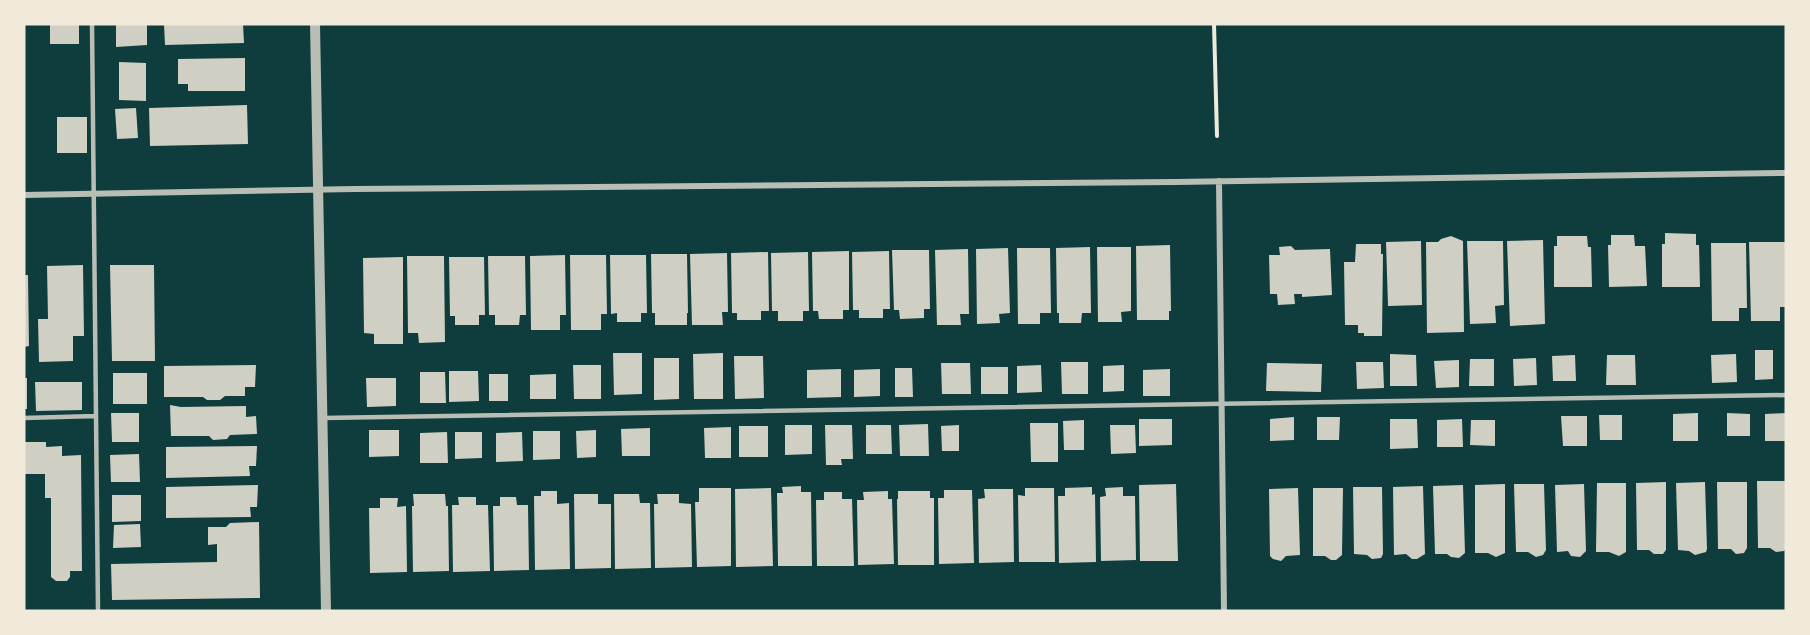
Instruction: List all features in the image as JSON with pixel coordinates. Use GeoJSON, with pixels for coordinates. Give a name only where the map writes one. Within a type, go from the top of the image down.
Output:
{"type":"FeatureCollection","features":[{"type":"Feature","properties":{"kind":"street"},"geometry":{"type":"LineString","coordinates":[[315,24],[326,611]]}},
{"type":"Feature","properties":{"kind":"street"},"geometry":{"type":"LineString","coordinates":[[24,195],[1786,173]]}},
{"type":"Feature","properties":{"kind":"street"},"geometry":{"type":"LineString","coordinates":[[1219,181],[1224,611]]}},
{"type":"Feature","properties":{"kind":"lane"},"geometry":{"type":"LineString","coordinates":[[92,24],[98,611]]}},
{"type":"Feature","properties":{"kind":"lane"},"geometry":{"type":"LineString","coordinates":[[322,418],[1786,395]]}},
{"type":"Feature","properties":{"kind":"lane"},"geometry":{"type":"LineString","coordinates":[[24,418],[96,416]]}},
{"type":"Feature","properties":{"kind":"path"},"geometry":{"type":"LineString","coordinates":[[1214,24],[1217,136]]}},
{"type":"Feature","properties":{"kind":"building"},"geometry":{"type":"Polygon","coordinates":[[[50,24],[79,24],[79,44],[50,44],[50,24]]]}},
{"type":"Feature","properties":{"kind":"building"},"geometry":{"type":"Polygon","coordinates":[[[116,24],[147,24],[147,45],[116,47],[116,24]]]}},
{"type":"Feature","properties":{"kind":"building"},"geometry":{"type":"Polygon","coordinates":[[[164,24],[243,24],[244,43],[165,45],[164,24]]]}},
{"type":"Feature","properties":{"kind":"building"},"geometry":{"type":"Polygon","coordinates":[[[245,58],[245,91],[188,91],[188,84],[178,84],[178,59],[245,58]]]}},
{"type":"Feature","properties":{"kind":"building"},"geometry":{"type":"Polygon","coordinates":[[[119,62],[146,63],[146,101],[119,100],[119,62]]]}},
{"type":"Feature","properties":{"kind":"building"},"geometry":{"type":"Polygon","coordinates":[[[247,105],[248,144],[150,146],[149,108],[247,105]]]}},
{"type":"Feature","properties":{"kind":"building"},"geometry":{"type":"Polygon","coordinates":[[[136,108],[138,138],[117,139],[115,109],[136,108]]]}},
{"type":"Feature","properties":{"kind":"building"},"geometry":{"type":"Polygon","coordinates":[[[57,117],[87,117],[87,153],[57,153],[57,117]]]}},
{"type":"Feature","properties":{"kind":"building"},"geometry":{"type":"Polygon","coordinates":[[[1665,233],[1696,234],[1696,245],[1699,245],[1700,287],[1662,287],[1662,244],[1665,244],[1665,233]]]}},
{"type":"Feature","properties":{"kind":"building"},"geometry":{"type":"Polygon","coordinates":[[[1611,235],[1634,235],[1635,246],[1645,246],[1647,286],[1609,287],[1608,245],[1611,245],[1611,235]]]}},
{"type":"Feature","properties":{"kind":"building"},"geometry":{"type":"Polygon","coordinates":[[[1451,236],[1463,241],[1464,332],[1427,333],[1426,242],[1438,242],[1451,236]]]}},
{"type":"Feature","properties":{"kind":"building"},"geometry":{"type":"Polygon","coordinates":[[[1557,236],[1587,236],[1588,247],[1591,247],[1592,287],[1554,287],[1554,246],[1557,246],[1557,236]]]}},
{"type":"Feature","properties":{"kind":"building"},"geometry":{"type":"Polygon","coordinates":[[[1543,240],[1545,324],[1510,326],[1507,241],[1543,240]]]}},
{"type":"Feature","properties":{"kind":"building"},"geometry":{"type":"Polygon","coordinates":[[[1421,241],[1422,305],[1388,306],[1386,242],[1421,241]]]}},
{"type":"Feature","properties":{"kind":"building"},"geometry":{"type":"Polygon","coordinates":[[[1467,241],[1503,241],[1504,305],[1495,306],[1496,323],[1470,324],[1467,241]]]}},
{"type":"Feature","properties":{"kind":"building"},"geometry":{"type":"Polygon","coordinates":[[[1749,242],[1786,242],[1786,307],[1780,307],[1780,321],[1751,321],[1749,242]]]}},
{"type":"Feature","properties":{"kind":"building"},"geometry":{"type":"Polygon","coordinates":[[[1711,243],[1746,243],[1747,308],[1739,308],[1739,321],[1712,321],[1711,243]]]}},
{"type":"Feature","properties":{"kind":"building"},"geometry":{"type":"Polygon","coordinates":[[[1356,244],[1381,244],[1381,254],[1383,254],[1382,336],[1364,336],[1364,333],[1358,333],[1358,325],[1345,325],[1344,262],[1355,262],[1356,244]]]}},
{"type":"Feature","properties":{"kind":"building"},"geometry":{"type":"Polygon","coordinates":[[[1170,245],[1171,311],[1169,311],[1169,320],[1137,320],[1136,246],[1170,245]]]}},
{"type":"Feature","properties":{"kind":"building"},"geometry":{"type":"Polygon","coordinates":[[[1291,246],[1295,250],[1330,249],[1332,295],[1302,297],[1302,294],[1294,294],[1295,304],[1278,305],[1277,294],[1270,294],[1269,255],[1280,255],[1279,247],[1291,246]]]}},
{"type":"Feature","properties":{"kind":"building"},"geometry":{"type":"Polygon","coordinates":[[[1090,247],[1091,313],[1082,313],[1081,323],[1059,323],[1056,248],[1090,247]]]}},
{"type":"Feature","properties":{"kind":"building"},"geometry":{"type":"Polygon","coordinates":[[[1097,247],[1131,247],[1131,311],[1121,312],[1122,322],[1098,322],[1097,247]]]}},
{"type":"Feature","properties":{"kind":"building"},"geometry":{"type":"Polygon","coordinates":[[[1008,248],[1010,313],[999,314],[1000,323],[977,324],[976,249],[1008,248]]]}},
{"type":"Feature","properties":{"kind":"building"},"geometry":{"type":"Polygon","coordinates":[[[1017,248],[1050,248],[1051,313],[1040,313],[1040,324],[1018,324],[1017,248]]]}},
{"type":"Feature","properties":{"kind":"building"},"geometry":{"type":"Polygon","coordinates":[[[968,249],[969,314],[960,314],[961,325],[937,325],[935,250],[968,249]]]}},
{"type":"Feature","properties":{"kind":"building"},"geometry":{"type":"Polygon","coordinates":[[[892,250],[929,250],[930,309],[924,309],[924,318],[900,319],[899,310],[894,310],[892,250]]]}},
{"type":"Feature","properties":{"kind":"building"},"geometry":{"type":"Polygon","coordinates":[[[849,251],[849,310],[843,310],[843,319],[819,319],[818,311],[813,311],[812,252],[849,251]]]}},
{"type":"Feature","properties":{"kind":"building"},"geometry":{"type":"Polygon","coordinates":[[[889,251],[890,309],[883,309],[883,318],[859,318],[859,310],[853,310],[852,252],[889,251]]]}},
{"type":"Feature","properties":{"kind":"building"},"geometry":{"type":"Polygon","coordinates":[[[768,252],[769,311],[761,311],[761,320],[737,320],[737,313],[732,313],[731,253],[768,252]]]}},
{"type":"Feature","properties":{"kind":"building"},"geometry":{"type":"Polygon","coordinates":[[[808,252],[809,311],[803,311],[803,321],[778,321],[778,311],[772,311],[771,253],[808,252]]]}},
{"type":"Feature","properties":{"kind":"building"},"geometry":{"type":"Polygon","coordinates":[[[727,253],[728,312],[722,312],[723,325],[692,325],[690,254],[727,253]]]}},
{"type":"Feature","properties":{"kind":"building"},"geometry":{"type":"Polygon","coordinates":[[[651,254],[687,254],[687,325],[655,325],[655,313],[652,313],[651,254]]]}},
{"type":"Feature","properties":{"kind":"building"},"geometry":{"type":"Polygon","coordinates":[[[565,255],[566,315],[560,315],[560,330],[531,330],[530,256],[565,255]]]}},
{"type":"Feature","properties":{"kind":"building"},"geometry":{"type":"Polygon","coordinates":[[[570,255],[606,255],[607,314],[601,314],[601,330],[571,330],[570,255]]]}},
{"type":"Feature","properties":{"kind":"building"},"geometry":{"type":"Polygon","coordinates":[[[610,255],[646,255],[647,313],[641,313],[641,322],[617,322],[617,313],[611,314],[610,255]]]}},
{"type":"Feature","properties":{"kind":"building"},"geometry":{"type":"Polygon","coordinates":[[[407,256],[444,256],[445,342],[419,343],[418,333],[408,333],[407,256]]]}},
{"type":"Feature","properties":{"kind":"building"},"geometry":{"type":"Polygon","coordinates":[[[488,256],[525,256],[526,315],[520,315],[519,325],[495,325],[495,315],[489,315],[488,256]]]}},
{"type":"Feature","properties":{"kind":"building"},"geometry":{"type":"Polygon","coordinates":[[[403,257],[403,344],[374,344],[374,334],[364,333],[363,258],[403,257]]]}},
{"type":"Feature","properties":{"kind":"building"},"geometry":{"type":"Polygon","coordinates":[[[449,257],[484,257],[485,315],[479,315],[479,325],[455,325],[455,316],[450,316],[449,257]]]}},
{"type":"Feature","properties":{"kind":"building"},"geometry":{"type":"Polygon","coordinates":[[[83,265],[84,336],[73,336],[73,361],[39,362],[38,319],[48,319],[47,266],[83,265]]]}},
{"type":"Feature","properties":{"kind":"building"},"geometry":{"type":"Polygon","coordinates":[[[110,265],[154,265],[155,361],[112,361],[110,265]]]}},
{"type":"Feature","properties":{"kind":"building"},"geometry":{"type":"Polygon","coordinates":[[[24,275],[28,275],[29,346],[24,347],[24,275]]]}},
{"type":"Feature","properties":{"kind":"building"},"geometry":{"type":"Polygon","coordinates":[[[1755,350],[1773,350],[1773,379],[1755,380],[1755,350]]]}},
{"type":"Feature","properties":{"kind":"building"},"geometry":{"type":"Polygon","coordinates":[[[613,353],[642,353],[642,394],[614,395],[613,353]]]}},
{"type":"Feature","properties":{"kind":"building"},"geometry":{"type":"Polygon","coordinates":[[[723,353],[723,399],[694,399],[693,354],[723,353]]]}},
{"type":"Feature","properties":{"kind":"building"},"geometry":{"type":"Polygon","coordinates":[[[1390,354],[1416,355],[1417,386],[1390,386],[1390,354]]]}},
{"type":"Feature","properties":{"kind":"building"},"geometry":{"type":"Polygon","coordinates":[[[1736,354],[1737,382],[1712,383],[1711,355],[1736,354]]]}},
{"type":"Feature","properties":{"kind":"building"},"geometry":{"type":"Polygon","coordinates":[[[1575,355],[1576,381],[1553,381],[1552,356],[1575,355]]]}},
{"type":"Feature","properties":{"kind":"building"},"geometry":{"type":"Polygon","coordinates":[[[1607,355],[1635,355],[1636,385],[1606,385],[1607,355]]]}},
{"type":"Feature","properties":{"kind":"building"},"geometry":{"type":"Polygon","coordinates":[[[734,356],[763,356],[764,398],[735,399],[734,356]]]}},
{"type":"Feature","properties":{"kind":"building"},"geometry":{"type":"Polygon","coordinates":[[[654,358],[679,358],[679,399],[654,400],[654,358]]]}},
{"type":"Feature","properties":{"kind":"building"},"geometry":{"type":"Polygon","coordinates":[[[1536,358],[1537,385],[1514,386],[1513,359],[1536,358]]]}},
{"type":"Feature","properties":{"kind":"building"},"geometry":{"type":"Polygon","coordinates":[[[1470,359],[1494,359],[1494,386],[1469,386],[1470,359]]]}},
{"type":"Feature","properties":{"kind":"building"},"geometry":{"type":"Polygon","coordinates":[[[1459,360],[1459,387],[1436,388],[1434,361],[1459,360]]]}},
{"type":"Feature","properties":{"kind":"building"},"geometry":{"type":"Polygon","coordinates":[[[1061,362],[1088,362],[1088,394],[1062,394],[1061,362]]]}},
{"type":"Feature","properties":{"kind":"building"},"geometry":{"type":"Polygon","coordinates":[[[1356,362],[1383,362],[1384,388],[1357,389],[1356,362]]]}},
{"type":"Feature","properties":{"kind":"building"},"geometry":{"type":"Polygon","coordinates":[[[941,363],[970,363],[971,394],[942,394],[941,363]]]}},
{"type":"Feature","properties":{"kind":"building"},"geometry":{"type":"Polygon","coordinates":[[[1267,363],[1322,364],[1321,392],[1266,391],[1267,363]]]}},
{"type":"Feature","properties":{"kind":"building"},"geometry":{"type":"Polygon","coordinates":[[[256,365],[255,387],[245,387],[245,396],[225,396],[220,400],[207,400],[203,397],[164,397],[164,366],[256,365]]]}},
{"type":"Feature","properties":{"kind":"building"},"geometry":{"type":"Polygon","coordinates":[[[573,365],[601,365],[601,399],[574,399],[573,365]]]}},
{"type":"Feature","properties":{"kind":"building"},"geometry":{"type":"Polygon","coordinates":[[[1041,365],[1042,392],[1017,393],[1017,366],[1041,365]]]}},
{"type":"Feature","properties":{"kind":"building"},"geometry":{"type":"Polygon","coordinates":[[[1124,365],[1124,391],[1103,392],[1103,366],[1124,365]]]}},
{"type":"Feature","properties":{"kind":"building"},"geometry":{"type":"Polygon","coordinates":[[[981,367],[1008,367],[1008,394],[981,394],[981,367]]]}},
{"type":"Feature","properties":{"kind":"building"},"geometry":{"type":"Polygon","coordinates":[[[895,368],[912,368],[913,397],[895,397],[895,368]]]}},
{"type":"Feature","properties":{"kind":"building"},"geometry":{"type":"Polygon","coordinates":[[[841,369],[841,397],[807,398],[807,370],[841,369]]]}},
{"type":"Feature","properties":{"kind":"building"},"geometry":{"type":"Polygon","coordinates":[[[880,369],[880,396],[854,397],[854,370],[880,369]]]}},
{"type":"Feature","properties":{"kind":"building"},"geometry":{"type":"Polygon","coordinates":[[[1170,369],[1170,396],[1143,396],[1143,370],[1170,369]]]}},
{"type":"Feature","properties":{"kind":"building"},"geometry":{"type":"Polygon","coordinates":[[[449,371],[478,371],[479,401],[449,402],[449,371]]]}},
{"type":"Feature","properties":{"kind":"building"},"geometry":{"type":"Polygon","coordinates":[[[420,372],[445,372],[446,403],[420,403],[420,372]]]}},
{"type":"Feature","properties":{"kind":"building"},"geometry":{"type":"Polygon","coordinates":[[[113,373],[147,373],[147,404],[113,404],[113,373]]]}},
{"type":"Feature","properties":{"kind":"building"},"geometry":{"type":"Polygon","coordinates":[[[489,374],[508,374],[508,401],[489,401],[489,374]]]}},
{"type":"Feature","properties":{"kind":"building"},"geometry":{"type":"Polygon","coordinates":[[[556,374],[556,399],[530,399],[530,375],[556,374]]]}},
{"type":"Feature","properties":{"kind":"building"},"geometry":{"type":"Polygon","coordinates":[[[24,378],[27,378],[27,409],[24,409],[24,378]]]}},
{"type":"Feature","properties":{"kind":"building"},"geometry":{"type":"Polygon","coordinates":[[[366,378],[396,378],[396,406],[367,407],[366,378]]]}},
{"type":"Feature","properties":{"kind":"building"},"geometry":{"type":"Polygon","coordinates":[[[35,382],[82,382],[82,410],[36,411],[35,382]]]}},
{"type":"Feature","properties":{"kind":"building"},"geometry":{"type":"Polygon","coordinates":[[[170,405],[181,407],[246,406],[246,417],[256,416],[257,434],[230,435],[227,439],[213,440],[209,436],[171,436],[170,405]]]}},
{"type":"Feature","properties":{"kind":"building"},"geometry":{"type":"Polygon","coordinates":[[[111,413],[139,413],[139,442],[112,442],[111,413]]]}},
{"type":"Feature","properties":{"kind":"building"},"geometry":{"type":"Polygon","coordinates":[[[1698,413],[1698,441],[1673,441],[1673,414],[1698,413]]]}},
{"type":"Feature","properties":{"kind":"building"},"geometry":{"type":"Polygon","coordinates":[[[1727,413],[1750,414],[1750,436],[1727,436],[1727,413]]]}},
{"type":"Feature","properties":{"kind":"building"},"geometry":{"type":"Polygon","coordinates":[[[1786,413],[1786,441],[1765,441],[1765,414],[1786,413]]]}},
{"type":"Feature","properties":{"kind":"building"},"geometry":{"type":"Polygon","coordinates":[[[1599,415],[1622,415],[1622,440],[1600,440],[1599,415]]]}},
{"type":"Feature","properties":{"kind":"building"},"geometry":{"type":"Polygon","coordinates":[[[1561,416],[1587,416],[1587,446],[1563,446],[1561,416]]]}},
{"type":"Feature","properties":{"kind":"building"},"geometry":{"type":"Polygon","coordinates":[[[1294,417],[1294,440],[1270,441],[1270,419],[1294,417]]]}},
{"type":"Feature","properties":{"kind":"building"},"geometry":{"type":"Polygon","coordinates":[[[1317,417],[1340,417],[1339,440],[1317,440],[1317,417]]]}},
{"type":"Feature","properties":{"kind":"building"},"geometry":{"type":"Polygon","coordinates":[[[1139,419],[1172,419],[1172,445],[1139,446],[1139,419]]]}},
{"type":"Feature","properties":{"kind":"building"},"geometry":{"type":"Polygon","coordinates":[[[1390,419],[1417,419],[1418,448],[1390,449],[1390,419]]]}},
{"type":"Feature","properties":{"kind":"building"},"geometry":{"type":"Polygon","coordinates":[[[1462,419],[1463,447],[1437,447],[1437,420],[1462,419]]]}},
{"type":"Feature","properties":{"kind":"building"},"geometry":{"type":"Polygon","coordinates":[[[1084,420],[1084,450],[1064,450],[1063,421],[1084,420]]]}},
{"type":"Feature","properties":{"kind":"building"},"geometry":{"type":"Polygon","coordinates":[[[1471,420],[1495,420],[1495,446],[1470,445],[1471,420]]]}},
{"type":"Feature","properties":{"kind":"building"},"geometry":{"type":"Polygon","coordinates":[[[1030,423],[1058,423],[1058,462],[1031,462],[1030,423]]]}},
{"type":"Feature","properties":{"kind":"building"},"geometry":{"type":"Polygon","coordinates":[[[928,424],[929,456],[900,456],[899,425],[928,424]]]}},
{"type":"Feature","properties":{"kind":"building"},"geometry":{"type":"Polygon","coordinates":[[[785,425],[812,425],[812,454],[785,455],[785,425]]]}},
{"type":"Feature","properties":{"kind":"building"},"geometry":{"type":"Polygon","coordinates":[[[825,425],[852,425],[853,459],[841,459],[842,465],[826,465],[825,425]]]}},
{"type":"Feature","properties":{"kind":"building"},"geometry":{"type":"Polygon","coordinates":[[[866,425],[891,425],[892,454],[866,454],[866,425]]]}},
{"type":"Feature","properties":{"kind":"building"},"geometry":{"type":"Polygon","coordinates":[[[959,425],[959,451],[942,451],[941,426],[959,425]]]}},
{"type":"Feature","properties":{"kind":"building"},"geometry":{"type":"Polygon","coordinates":[[[1110,425],[1135,425],[1136,453],[1111,454],[1110,425]]]}},
{"type":"Feature","properties":{"kind":"building"},"geometry":{"type":"Polygon","coordinates":[[[739,426],[768,426],[768,457],[739,457],[739,426]]]}},
{"type":"Feature","properties":{"kind":"building"},"geometry":{"type":"Polygon","coordinates":[[[731,427],[731,458],[705,458],[704,428],[731,427]]]}},
{"type":"Feature","properties":{"kind":"building"},"geometry":{"type":"Polygon","coordinates":[[[650,428],[650,456],[622,456],[621,429],[650,428]]]}},
{"type":"Feature","properties":{"kind":"building"},"geometry":{"type":"Polygon","coordinates":[[[369,430],[399,430],[399,456],[369,457],[369,430]]]}},
{"type":"Feature","properties":{"kind":"building"},"geometry":{"type":"Polygon","coordinates":[[[596,430],[596,457],[577,458],[576,431],[596,430]]]}},
{"type":"Feature","properties":{"kind":"building"},"geometry":{"type":"Polygon","coordinates":[[[533,431],[560,431],[560,459],[533,460],[533,431]]]}},
{"type":"Feature","properties":{"kind":"building"},"geometry":{"type":"Polygon","coordinates":[[[447,432],[448,463],[420,463],[420,433],[447,432]]]}},
{"type":"Feature","properties":{"kind":"building"},"geometry":{"type":"Polygon","coordinates":[[[455,432],[482,432],[482,458],[455,459],[455,432]]]}},
{"type":"Feature","properties":{"kind":"building"},"geometry":{"type":"Polygon","coordinates":[[[522,432],[523,461],[496,462],[496,433],[522,432]]]}},
{"type":"Feature","properties":{"kind":"building"},"geometry":{"type":"Polygon","coordinates":[[[24,442],[46,442],[46,447],[62,446],[62,456],[81,455],[82,571],[70,571],[67,581],[56,581],[51,577],[51,498],[45,498],[45,474],[24,474],[24,442]]]}},
{"type":"Feature","properties":{"kind":"building"},"geometry":{"type":"Polygon","coordinates":[[[257,446],[256,466],[249,466],[250,476],[166,478],[166,447],[257,446]]]}},
{"type":"Feature","properties":{"kind":"building"},"geometry":{"type":"Polygon","coordinates":[[[139,454],[140,482],[111,482],[110,455],[139,454]]]}},
{"type":"Feature","properties":{"kind":"building"},"geometry":{"type":"Polygon","coordinates":[[[1757,481],[1786,481],[1786,549],[1784,551],[1776,552],[1770,548],[1758,548],[1757,481]]]}},
{"type":"Feature","properties":{"kind":"building"},"geometry":{"type":"Polygon","coordinates":[[[1666,482],[1666,550],[1663,554],[1654,554],[1649,550],[1637,550],[1636,483],[1666,482]]]}},
{"type":"Feature","properties":{"kind":"building"},"geometry":{"type":"Polygon","coordinates":[[[1705,482],[1707,549],[1706,552],[1695,555],[1689,551],[1678,550],[1676,483],[1705,482]]]}},
{"type":"Feature","properties":{"kind":"building"},"geometry":{"type":"Polygon","coordinates":[[[1717,482],[1747,482],[1747,548],[1744,553],[1736,554],[1731,549],[1718,549],[1717,482]]]}},
{"type":"Feature","properties":{"kind":"building"},"geometry":{"type":"Polygon","coordinates":[[[1597,483],[1626,483],[1626,552],[1619,556],[1609,552],[1596,552],[1597,483]]]}},
{"type":"Feature","properties":{"kind":"building"},"geometry":{"type":"Polygon","coordinates":[[[1176,484],[1178,561],[1140,561],[1139,485],[1176,484]]]}},
{"type":"Feature","properties":{"kind":"building"},"geometry":{"type":"Polygon","coordinates":[[[1505,484],[1505,553],[1496,557],[1488,553],[1475,553],[1475,485],[1505,484]]]}},
{"type":"Feature","properties":{"kind":"building"},"geometry":{"type":"Polygon","coordinates":[[[1514,484],[1544,484],[1546,550],[1543,555],[1536,557],[1528,552],[1516,552],[1514,484]]]}},
{"type":"Feature","properties":{"kind":"building"},"geometry":{"type":"Polygon","coordinates":[[[1584,484],[1586,551],[1580,557],[1571,556],[1568,551],[1557,552],[1555,485],[1584,484]]]}},
{"type":"Feature","properties":{"kind":"building"},"geometry":{"type":"Polygon","coordinates":[[[258,485],[257,507],[250,507],[251,517],[166,518],[166,487],[258,485]]]}},
{"type":"Feature","properties":{"kind":"building"},"geometry":{"type":"Polygon","coordinates":[[[1463,485],[1465,553],[1459,558],[1447,554],[1435,554],[1433,486],[1463,485]]]}},
{"type":"Feature","properties":{"kind":"building"},"geometry":{"type":"Polygon","coordinates":[[[801,486],[801,492],[811,492],[812,566],[778,566],[777,493],[783,493],[782,487],[801,486]]]}},
{"type":"Feature","properties":{"kind":"building"},"geometry":{"type":"Polygon","coordinates":[[[1423,486],[1425,554],[1417,559],[1412,559],[1406,554],[1394,555],[1393,487],[1423,486]]]}},
{"type":"Feature","properties":{"kind":"building"},"geometry":{"type":"Polygon","coordinates":[[[1092,487],[1092,495],[1095,494],[1096,562],[1059,563],[1058,496],[1065,496],[1065,488],[1092,487]]]}},
{"type":"Feature","properties":{"kind":"building"},"geometry":{"type":"Polygon","coordinates":[[[1123,487],[1123,496],[1135,496],[1136,560],[1101,561],[1100,497],[1106,496],[1105,488],[1123,487]]]}},
{"type":"Feature","properties":{"kind":"building"},"geometry":{"type":"Polygon","coordinates":[[[1353,487],[1382,487],[1383,554],[1381,558],[1372,559],[1367,555],[1354,554],[1353,487]]]}},
{"type":"Feature","properties":{"kind":"building"},"geometry":{"type":"Polygon","coordinates":[[[699,488],[731,488],[731,566],[697,567],[695,502],[699,502],[699,488]]]}},
{"type":"Feature","properties":{"kind":"building"},"geometry":{"type":"Polygon","coordinates":[[[771,488],[773,566],[736,567],[735,489],[771,488]]]}},
{"type":"Feature","properties":{"kind":"building"},"geometry":{"type":"Polygon","coordinates":[[[1025,488],[1054,488],[1055,562],[1019,562],[1018,495],[1025,496],[1025,488]]]}},
{"type":"Feature","properties":{"kind":"building"},"geometry":{"type":"Polygon","coordinates":[[[1298,488],[1300,555],[1286,556],[1281,561],[1273,559],[1270,556],[1269,489],[1298,488]]]}},
{"type":"Feature","properties":{"kind":"building"},"geometry":{"type":"Polygon","coordinates":[[[1313,488],[1343,488],[1342,555],[1336,560],[1325,556],[1313,556],[1313,488]]]}},
{"type":"Feature","properties":{"kind":"building"},"geometry":{"type":"Polygon","coordinates":[[[984,489],[1013,489],[1014,562],[979,563],[978,499],[985,498],[984,489]]]}},
{"type":"Feature","properties":{"kind":"building"},"geometry":{"type":"Polygon","coordinates":[[[944,490],[972,490],[974,563],[939,564],[938,498],[944,498],[944,490]]]}},
{"type":"Feature","properties":{"kind":"building"},"geometry":{"type":"Polygon","coordinates":[[[541,491],[557,491],[557,504],[569,503],[570,569],[535,570],[534,496],[541,496],[541,491]]]}},
{"type":"Feature","properties":{"kind":"building"},"geometry":{"type":"Polygon","coordinates":[[[888,491],[888,499],[892,499],[894,564],[858,565],[857,500],[864,500],[863,492],[888,491]]]}},
{"type":"Feature","properties":{"kind":"building"},"geometry":{"type":"Polygon","coordinates":[[[898,491],[930,491],[930,498],[934,498],[934,565],[898,565],[898,491]]]}},
{"type":"Feature","properties":{"kind":"building"},"geometry":{"type":"Polygon","coordinates":[[[824,492],[842,492],[842,499],[852,499],[854,566],[817,566],[816,500],[824,500],[824,492]]]}},
{"type":"Feature","properties":{"kind":"building"},"geometry":{"type":"Polygon","coordinates":[[[413,494],[445,494],[446,506],[448,506],[449,571],[413,572],[413,494]]]}},
{"type":"Feature","properties":{"kind":"building"},"geometry":{"type":"Polygon","coordinates":[[[574,494],[598,494],[598,504],[611,504],[611,568],[575,569],[574,494]]]}},
{"type":"Feature","properties":{"kind":"building"},"geometry":{"type":"Polygon","coordinates":[[[614,494],[639,494],[640,503],[650,503],[651,568],[615,569],[614,494]]]}},
{"type":"Feature","properties":{"kind":"building"},"geometry":{"type":"Polygon","coordinates":[[[657,494],[679,494],[679,503],[691,504],[692,567],[655,568],[654,504],[658,504],[657,494]]]}},
{"type":"Feature","properties":{"kind":"building"},"geometry":{"type":"Polygon","coordinates":[[[112,495],[141,495],[141,521],[112,522],[112,495]]]}},
{"type":"Feature","properties":{"kind":"building"},"geometry":{"type":"Polygon","coordinates":[[[458,497],[476,497],[476,505],[488,505],[490,571],[453,572],[452,505],[459,505],[458,497]]]}},
{"type":"Feature","properties":{"kind":"building"},"geometry":{"type":"Polygon","coordinates":[[[500,497],[516,497],[517,505],[528,505],[529,570],[494,571],[493,506],[500,506],[500,497]]]}},
{"type":"Feature","properties":{"kind":"building"},"geometry":{"type":"Polygon","coordinates":[[[380,498],[398,498],[397,507],[406,506],[407,572],[370,573],[369,508],[380,508],[380,498]]]}},
{"type":"Feature","properties":{"kind":"building"},"geometry":{"type":"Polygon","coordinates":[[[259,522],[260,598],[112,600],[111,564],[217,562],[217,544],[208,545],[208,527],[226,527],[230,523],[259,522]]]}},
{"type":"Feature","properties":{"kind":"building"},"geometry":{"type":"Polygon","coordinates":[[[140,524],[141,547],[113,548],[114,525],[140,524]]]}}]}
